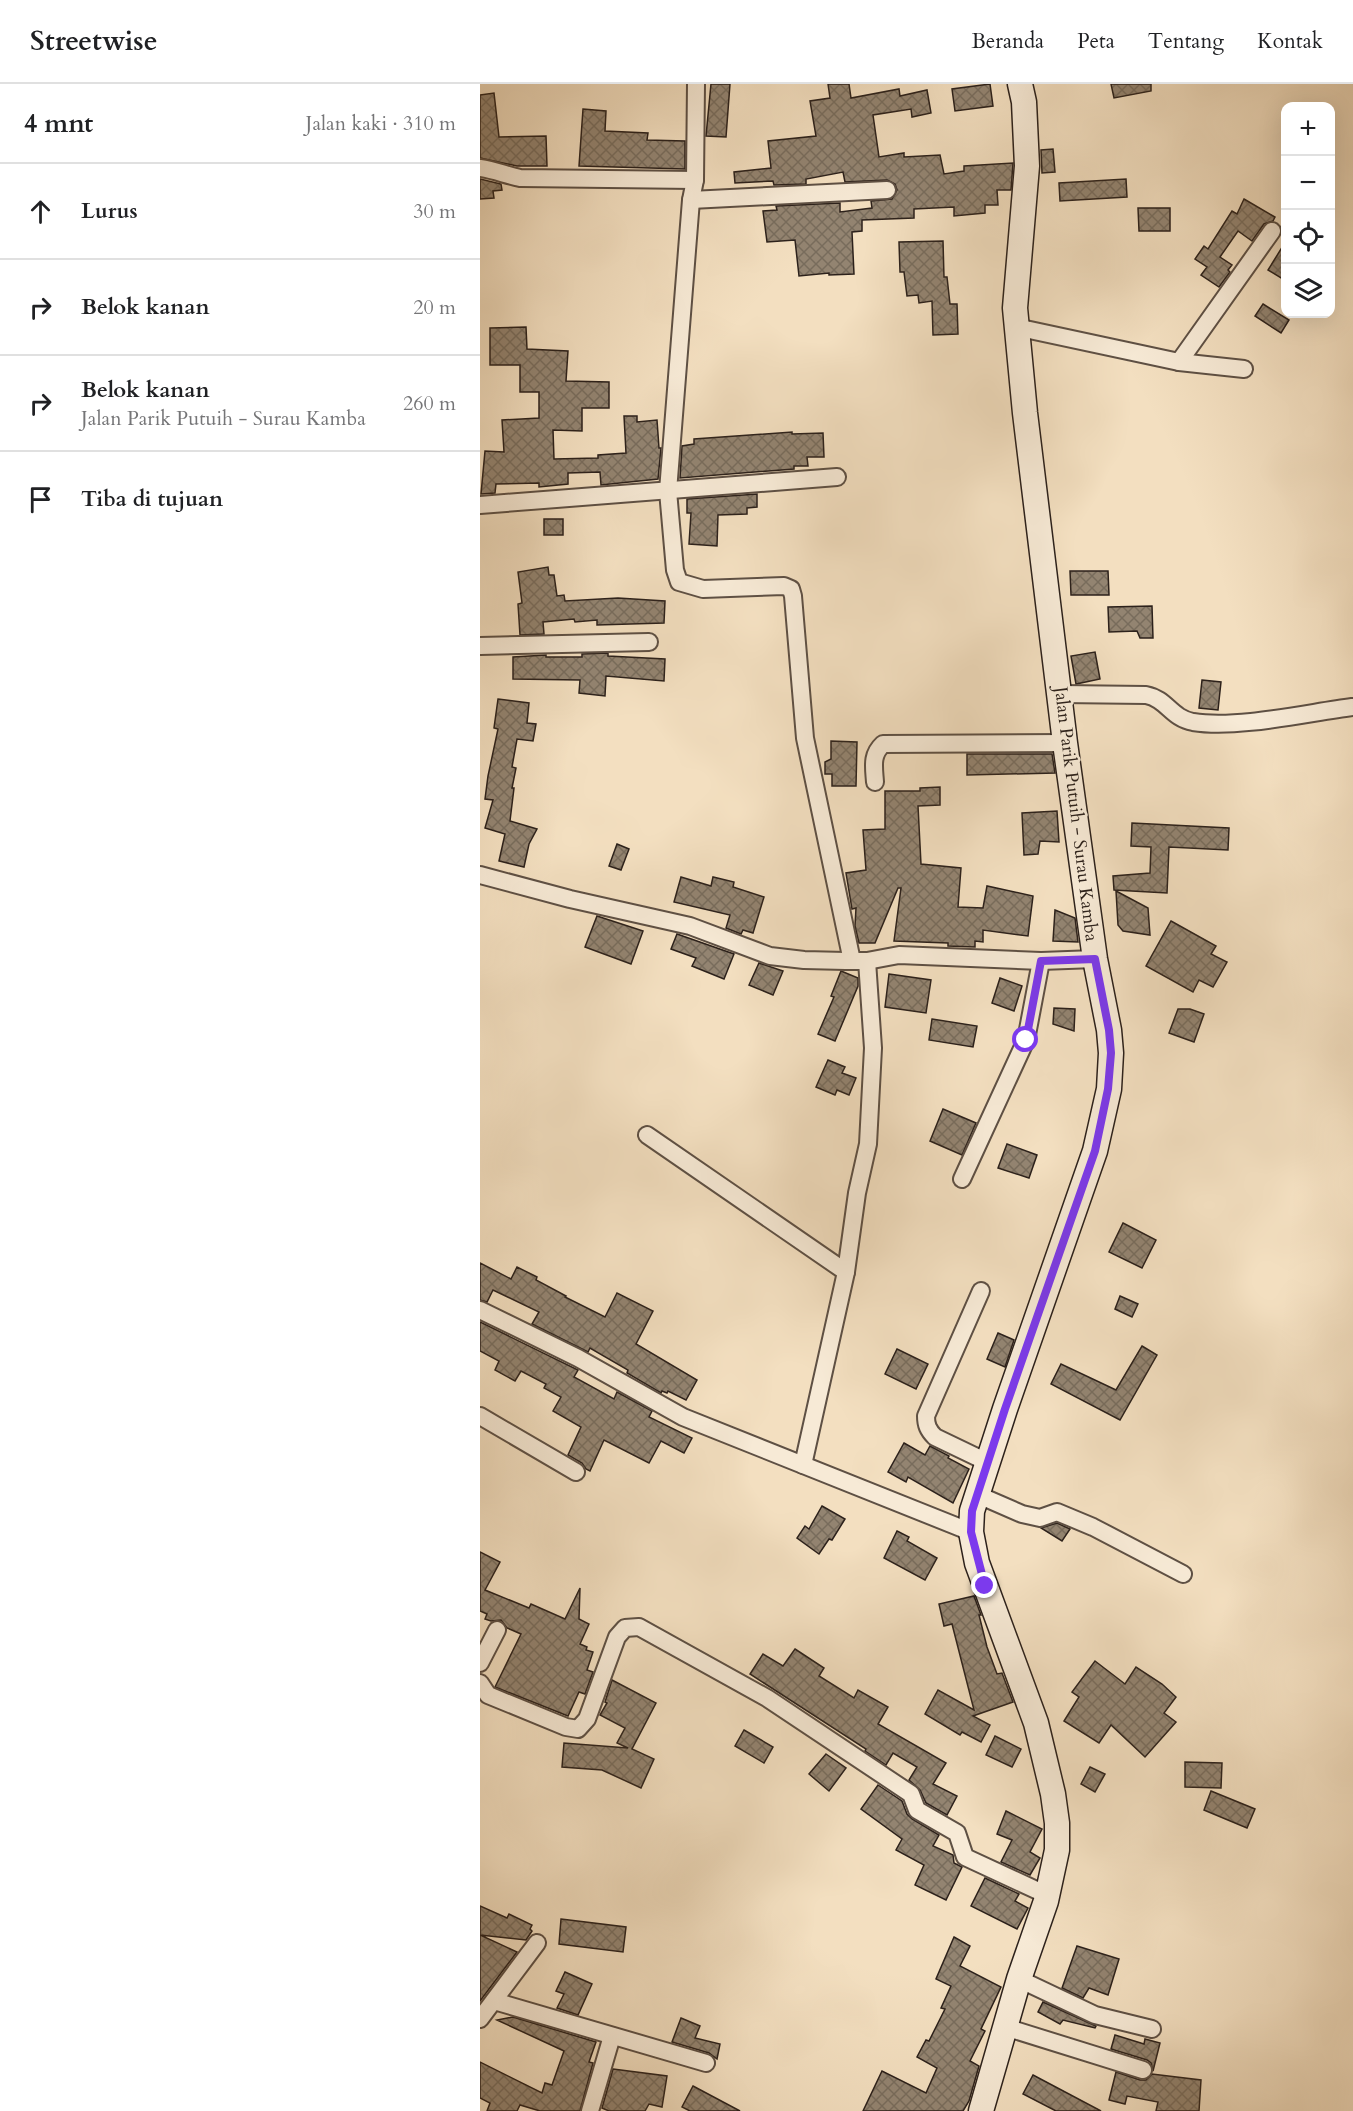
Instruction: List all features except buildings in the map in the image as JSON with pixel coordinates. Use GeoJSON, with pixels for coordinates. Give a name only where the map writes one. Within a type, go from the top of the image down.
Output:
{"type":"FeatureCollection","features":[{"type":"Feature","properties":{"kind":"street"},"geometry":{"type":"LineString","coordinates":[[696,84],[695,180],[691,200],[668,491],[675,570],[679,582],[703,589],[784,585],[791,589],[805,738],[860,961],[873,1048],[868,1144],[852,1225],[846,1272],[802,1465]]}},
{"type":"Feature","properties":{"kind":"street","name":"Jalan Parik Putuih - Surau Kamba"},"geometry":{"type":"LineString","coordinates":[[981,2111],[1019,1979],[1047,1895],[1057,1850],[1057,1823],[1053,1794],[1036,1722],[985,1586],[971,1532],[972,1511],[1095,1151],[1108,1089],[1111,1053],[1109,1030],[1095,959],[1065,743],[1061,694],[1025,413],[1015,308],[1026,166],[1024,102],[1020,84]]}},
{"type":"Feature","properties":{"kind":"street"},"geometry":{"type":"LineString","coordinates":[[480,168],[520,178],[695,180]]}},
{"type":"Feature","properties":{"kind":"street"},"geometry":{"type":"LineString","coordinates":[[691,200],[887,190]]}},
{"type":"Feature","properties":{"kind":"street"},"geometry":{"type":"LineString","coordinates":[[1179,362],[1272,231]]}},
{"type":"Feature","properties":{"kind":"street"},"geometry":{"type":"LineString","coordinates":[[1017,327],[1179,362],[1244,369]]}},
{"type":"Feature","properties":{"kind":"street"},"geometry":{"type":"LineString","coordinates":[[480,505],[837,477]]}},
{"type":"Feature","properties":{"kind":"street"},"geometry":{"type":"LineString","coordinates":[[480,646],[649,642]]}},
{"type":"Feature","properties":{"kind":"street"},"geometry":{"type":"LineString","coordinates":[[1061,694],[1157,697],[1174,714],[1193,722],[1237,723],[1352,707]]}},
{"type":"Feature","properties":{"kind":"street"},"geometry":{"type":"LineString","coordinates":[[875,782],[873,758],[876,750],[883,744],[1065,743]]}},
{"type":"Feature","properties":{"kind":"street"},"geometry":{"type":"LineString","coordinates":[[480,875],[690,927],[770,956],[804,960],[860,961],[899,955],[1041,961],[1095,959]]}},
{"type":"Feature","properties":{"kind":"street"},"geometry":{"type":"LineString","coordinates":[[962,1179],[1026,1040],[1041,961]]}},
{"type":"Feature","properties":{"kind":"street"},"geometry":{"type":"LineString","coordinates":[[647,1136],[846,1272]]}},
{"type":"Feature","properties":{"kind":"street"},"geometry":{"type":"LineString","coordinates":[[981,1291],[926,1416],[926,1425],[935,1437],[987,1462]]}},
{"type":"Feature","properties":{"kind":"street"},"geometry":{"type":"LineString","coordinates":[[480,1310],[578,1358],[683,1417],[971,1532]]}},
{"type":"Feature","properties":{"kind":"street"},"geometry":{"type":"LineString","coordinates":[[480,1416],[576,1472]]}},
{"type":"Feature","properties":{"kind":"street"},"geometry":{"type":"LineString","coordinates":[[976,1494],[1022,1514],[1040,1518],[1057,1512],[1092,1527],[1183,1574]]}},
{"type":"Feature","properties":{"kind":"street"},"geometry":{"type":"LineString","coordinates":[[480,1683],[488,1695],[566,1727],[578,1728],[587,1719],[617,1637],[625,1628],[639,1626],[767,1698],[911,1794],[916,1810],[957,1833],[965,1857],[1047,1895]]}},
{"type":"Feature","properties":{"kind":"street"},"geometry":{"type":"LineString","coordinates":[[480,1663],[497,1630]]}},
{"type":"Feature","properties":{"kind":"street"},"geometry":{"type":"LineString","coordinates":[[480,2019],[537,1943]]}},
{"type":"Feature","properties":{"kind":"street"},"geometry":{"type":"LineString","coordinates":[[1019,1979],[1095,2015],[1152,2029]]}},
{"type":"Feature","properties":{"kind":"street"},"geometry":{"type":"LineString","coordinates":[[494,2001],[706,2063]]}},
{"type":"Feature","properties":{"kind":"street"},"geometry":{"type":"LineString","coordinates":[[1005,2027],[1143,2070]]}},
{"type":"Feature","properties":{"kind":"street"},"geometry":{"type":"LineString","coordinates":[[590,2111],[612,2036]]}},
{"type":"Feature","properties":{"kind":"route"},"geometry":{"type":"LineString","coordinates":[[985,1586],[977,1563],[971,1532],[976,1494],[1095,1151],[1108,1089],[1111,1053],[1109,1030],[1095,959],[1041,961],[1026,1040]]}}]}
